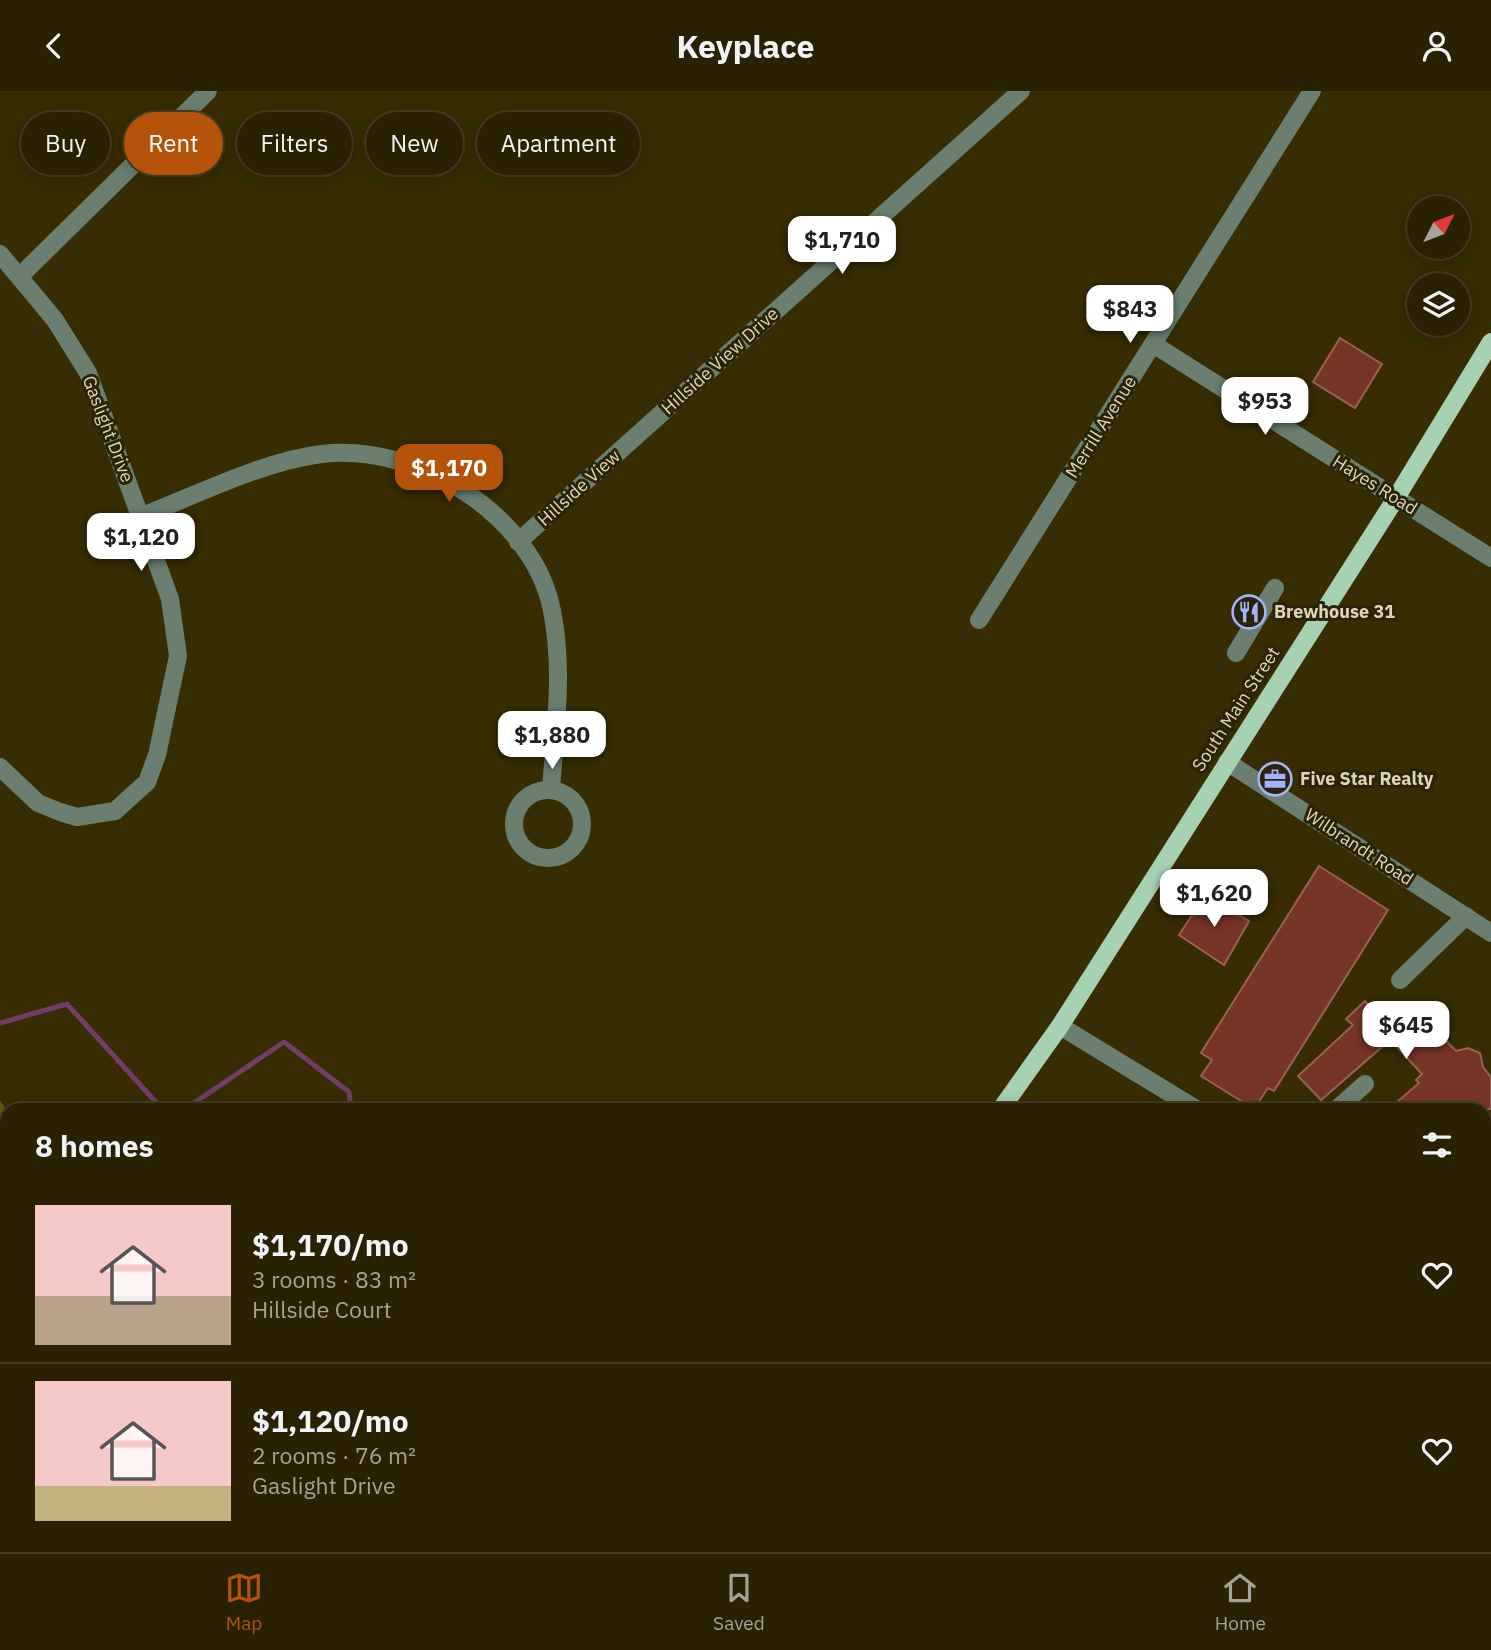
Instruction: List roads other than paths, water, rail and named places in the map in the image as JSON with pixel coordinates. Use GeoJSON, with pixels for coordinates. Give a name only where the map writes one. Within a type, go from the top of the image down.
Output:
{"type":"FeatureCollection","features":[{"type":"Feature","properties":{"kind":"main road","name":"South Main Street"},"geometry":{"type":"LineString","coordinates":[[1005,1103],[1060,1026],[1396,498],[1491,342]]}},
{"type":"Feature","properties":{"kind":"street"},"geometry":{"type":"LineString","coordinates":[[21,275],[208,91]]}},
{"type":"Feature","properties":{"kind":"street","name":"Hillside View Drive"},"geometry":{"type":"LineString","coordinates":[[639,435],[1021,91]]}},
{"type":"Feature","properties":{"kind":"street","name":"Merrill Avenue"},"geometry":{"type":"LineString","coordinates":[[979,619],[1312,91]]}},
{"type":"Feature","properties":{"kind":"street","name":"Gaslight Drive"},"geometry":{"type":"LineString","coordinates":[[0,254],[21,275],[55,320],[88,373],[170,599],[178,656],[158,755],[147,782],[115,811],[77,817],[38,803],[0,767]]}},
{"type":"Feature","properties":{"kind":"street","name":"Hayes Road"},"geometry":{"type":"LineString","coordinates":[[1153,344],[1491,558]]}},
{"type":"Feature","properties":{"kind":"street","name":"Hillside View"},"geometry":{"type":"LineString","coordinates":[[518,542],[639,435]]}},
{"type":"Feature","properties":{"kind":"street"},"geometry":{"type":"LineString","coordinates":[[142,516],[274,466],[322,454],[366,453],[408,463],[447,479],[485,506],[518,542],[538,571],[552,607],[559,682],[551,790]]}},
{"type":"Feature","properties":{"kind":"street"},"geometry":{"type":"LineString","coordinates":[[1236,653],[1276,588]]}},
{"type":"Feature","properties":{"kind":"street","name":"Wilbrandt Road"},"geometry":{"type":"LineString","coordinates":[[1227,762],[1491,933]]}},
{"type":"Feature","properties":{"kind":"street"},"geometry":{"type":"LineString","coordinates":[[1400,980],[1466,916]]}},
{"type":"Feature","properties":{"kind":"street"},"geometry":{"type":"LineString","coordinates":[[1060,1026],[1180,1103]]}},
{"type":"Feature","properties":{"kind":"street"},"geometry":{"type":"LineString","coordinates":[[1343,1103],[1365,1084]]}},
{"type":"Feature","properties":{"kind":"waterway"},"geometry":{"type":"LineString","coordinates":[[0,1023],[67,1004],[157,1103]]}},
{"type":"Feature","properties":{"kind":"waterway"},"geometry":{"type":"LineString","coordinates":[[194,1103],[284,1042],[349,1092],[350,1103]]}},
{"type":"Feature","properties":{"kind":"place","name":"Brewhouse 31"},"geometry":{"type":"Point","coordinates":[1249,612]}},
{"type":"Feature","properties":{"kind":"place","name":"Five Star Realty"},"geometry":{"type":"Point","coordinates":[1275,779]}}]}
